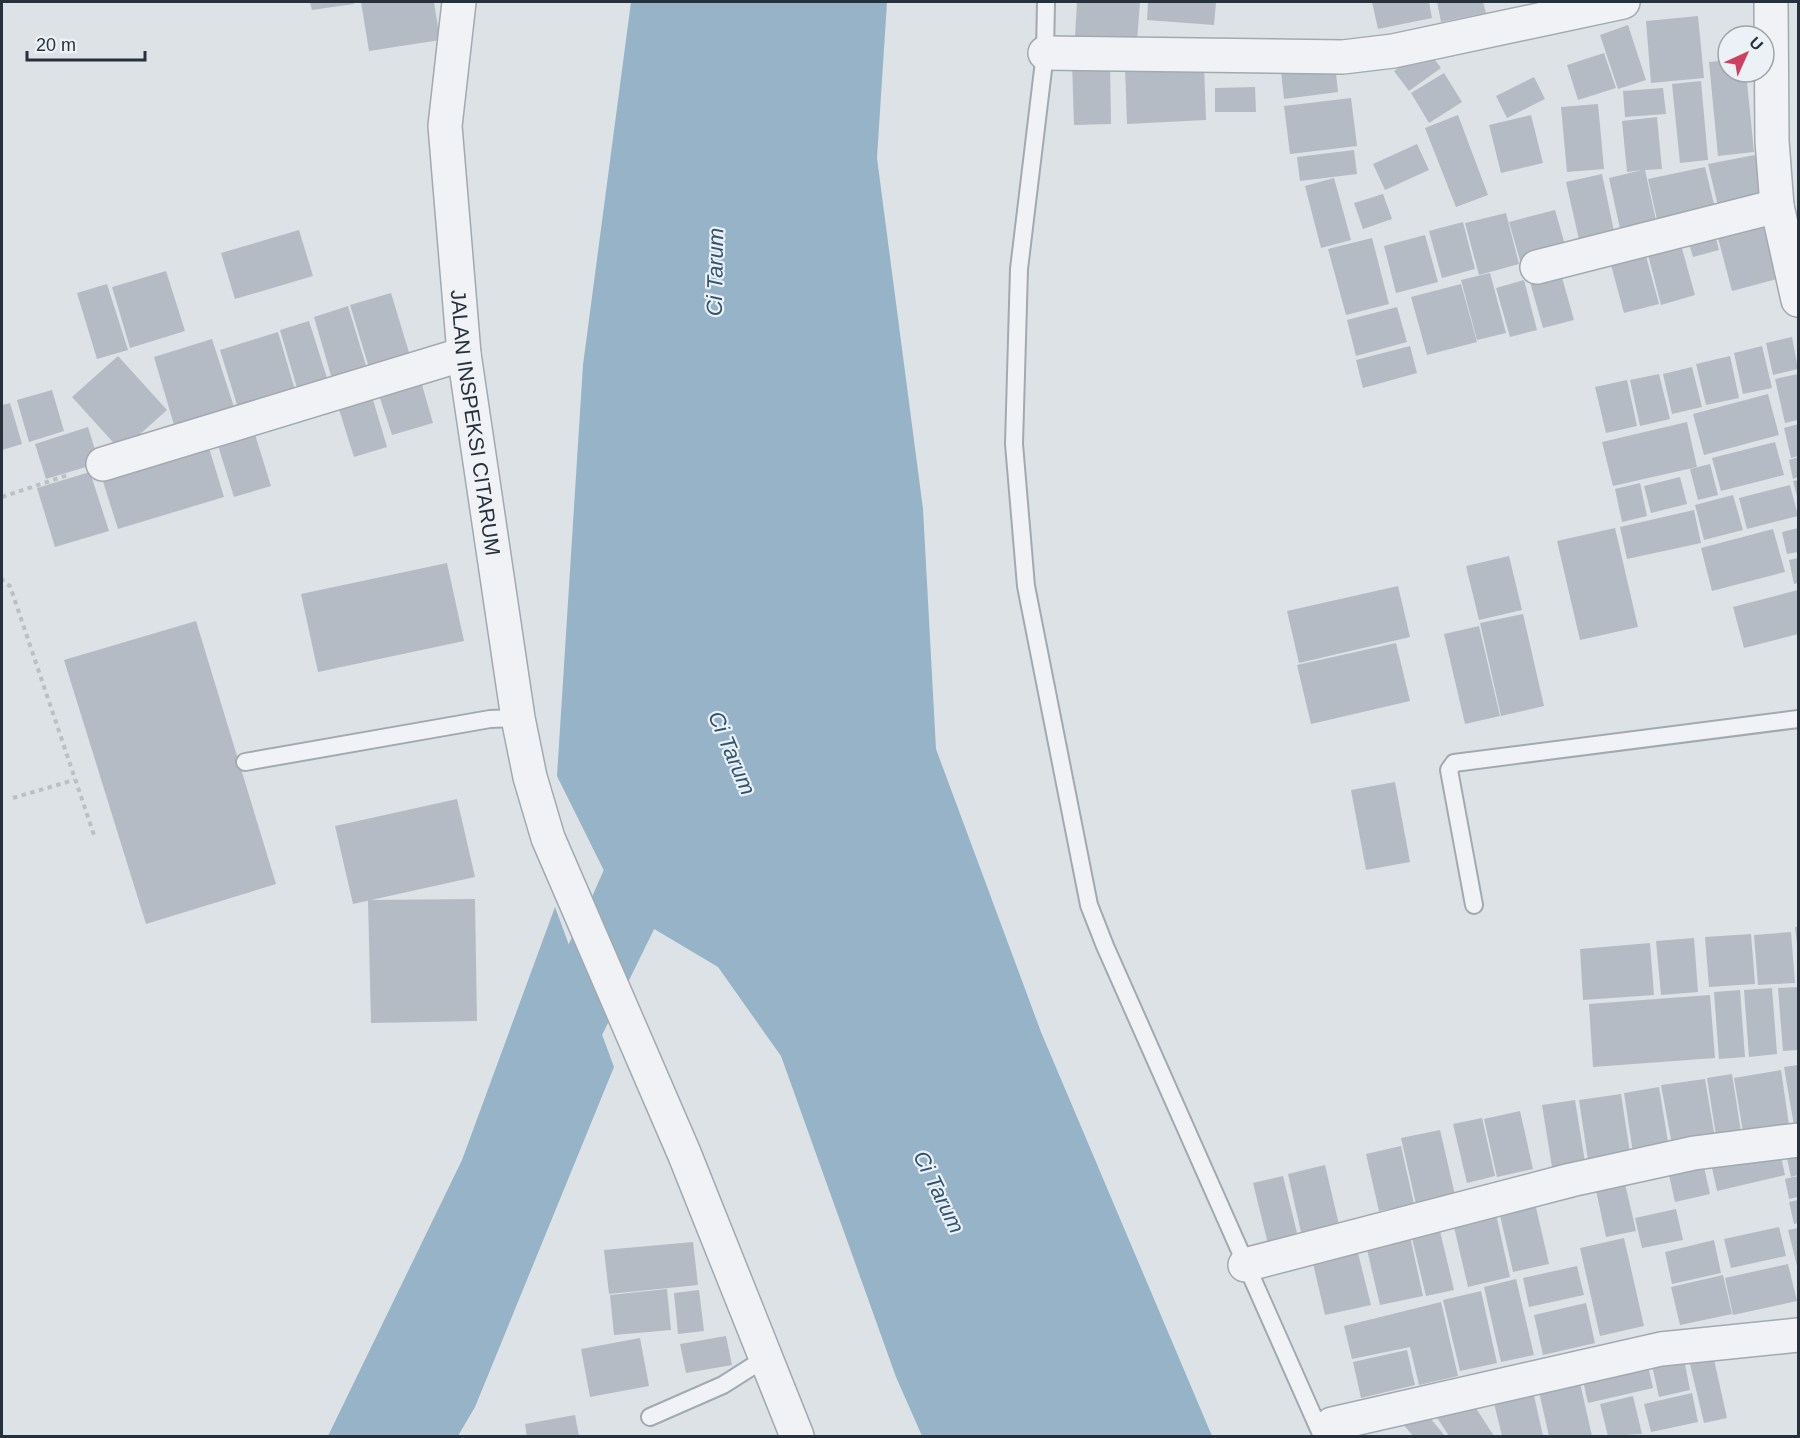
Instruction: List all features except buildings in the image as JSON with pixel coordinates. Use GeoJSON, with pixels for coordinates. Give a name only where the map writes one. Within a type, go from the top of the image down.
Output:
{"type":"FeatureCollection","features":[{"type":"Feature","properties":{"kind":"street","name":"JALAN INSPEKSI CITARUM"},"geometry":{"type":"LineString","coordinates":[[459,2],[445,126],[464,354],[518,718],[540,814],[684,1153],[797,1437]]}},
{"type":"Feature","properties":{"kind":"street"},"geometry":{"type":"LineString","coordinates":[[1045,53],[1344,57],[1393,51],[1623,2]]}},
{"type":"Feature","properties":{"kind":"street"},"geometry":{"type":"LineString","coordinates":[[1771,2],[1771,130],[1777,206],[1798,300]]}},
{"type":"Feature","properties":{"kind":"street"},"geometry":{"type":"LineString","coordinates":[[1537,267],[1777,206]]}},
{"type":"Feature","properties":{"kind":"street"},"geometry":{"type":"LineString","coordinates":[[103,464],[464,354]]}},
{"type":"Feature","properties":{"kind":"street"},"geometry":{"type":"LineString","coordinates":[[1245,1265],[1571,1180],[1694,1153],[1798,1140]]}},
{"type":"Feature","properties":{"kind":"street"},"geometry":{"type":"LineString","coordinates":[[1331,1428],[1661,1348],[1798,1335]]}},
{"type":"Feature","properties":{"kind":"lane"},"geometry":{"type":"LineString","coordinates":[[1046,2],[1045,53],[1019,269],[1014,444],[1026,586],[1089,905],[1245,1265],[1331,1428]]}},
{"type":"Feature","properties":{"kind":"lane"},"geometry":{"type":"LineString","coordinates":[[245,762],[490,719],[518,718]]}},
{"type":"Feature","properties":{"kind":"lane"},"geometry":{"type":"LineString","coordinates":[[1474,905],[1449,770],[1454,763],[1798,718]]}},
{"type":"Feature","properties":{"kind":"lane"},"geometry":{"type":"LineString","coordinates":[[650,1417],[723,1385],[767,1357]]}},
{"type":"Feature","properties":{"kind":"path"},"geometry":{"type":"LineString","coordinates":[[2,497],[103,464]]}},
{"type":"Feature","properties":{"kind":"path"},"geometry":{"type":"LineString","coordinates":[[2,581],[10,586],[94,835]]}},
{"type":"Feature","properties":{"kind":"path"},"geometry":{"type":"LineString","coordinates":[[13,798],[74,780]]}},
{"type":"Feature","properties":{"kind":"water","name":"Ci Tarum"},"geometry":{"type":"Polygon","coordinates":[[[631,2],[887,2],[877,158],[923,509],[936,749],[1041,1032],[1212,1436],[922,1436],[896,1377],[781,1056],[718,967],[624,911],[557,776],[583,365],[631,2]]]}},
{"type":"Feature","properties":{"kind":"water"},"geometry":{"type":"Polygon","coordinates":[[[555,907],[614,1067],[475,1407],[458,1436],[328,1436],[462,1160],[555,907]]]}},
{"type":"Feature","properties":{"kind":"waterway"},"geometry":{"type":"LineString","coordinates":[[543,1076],[624,911],[663,822]]}}]}
